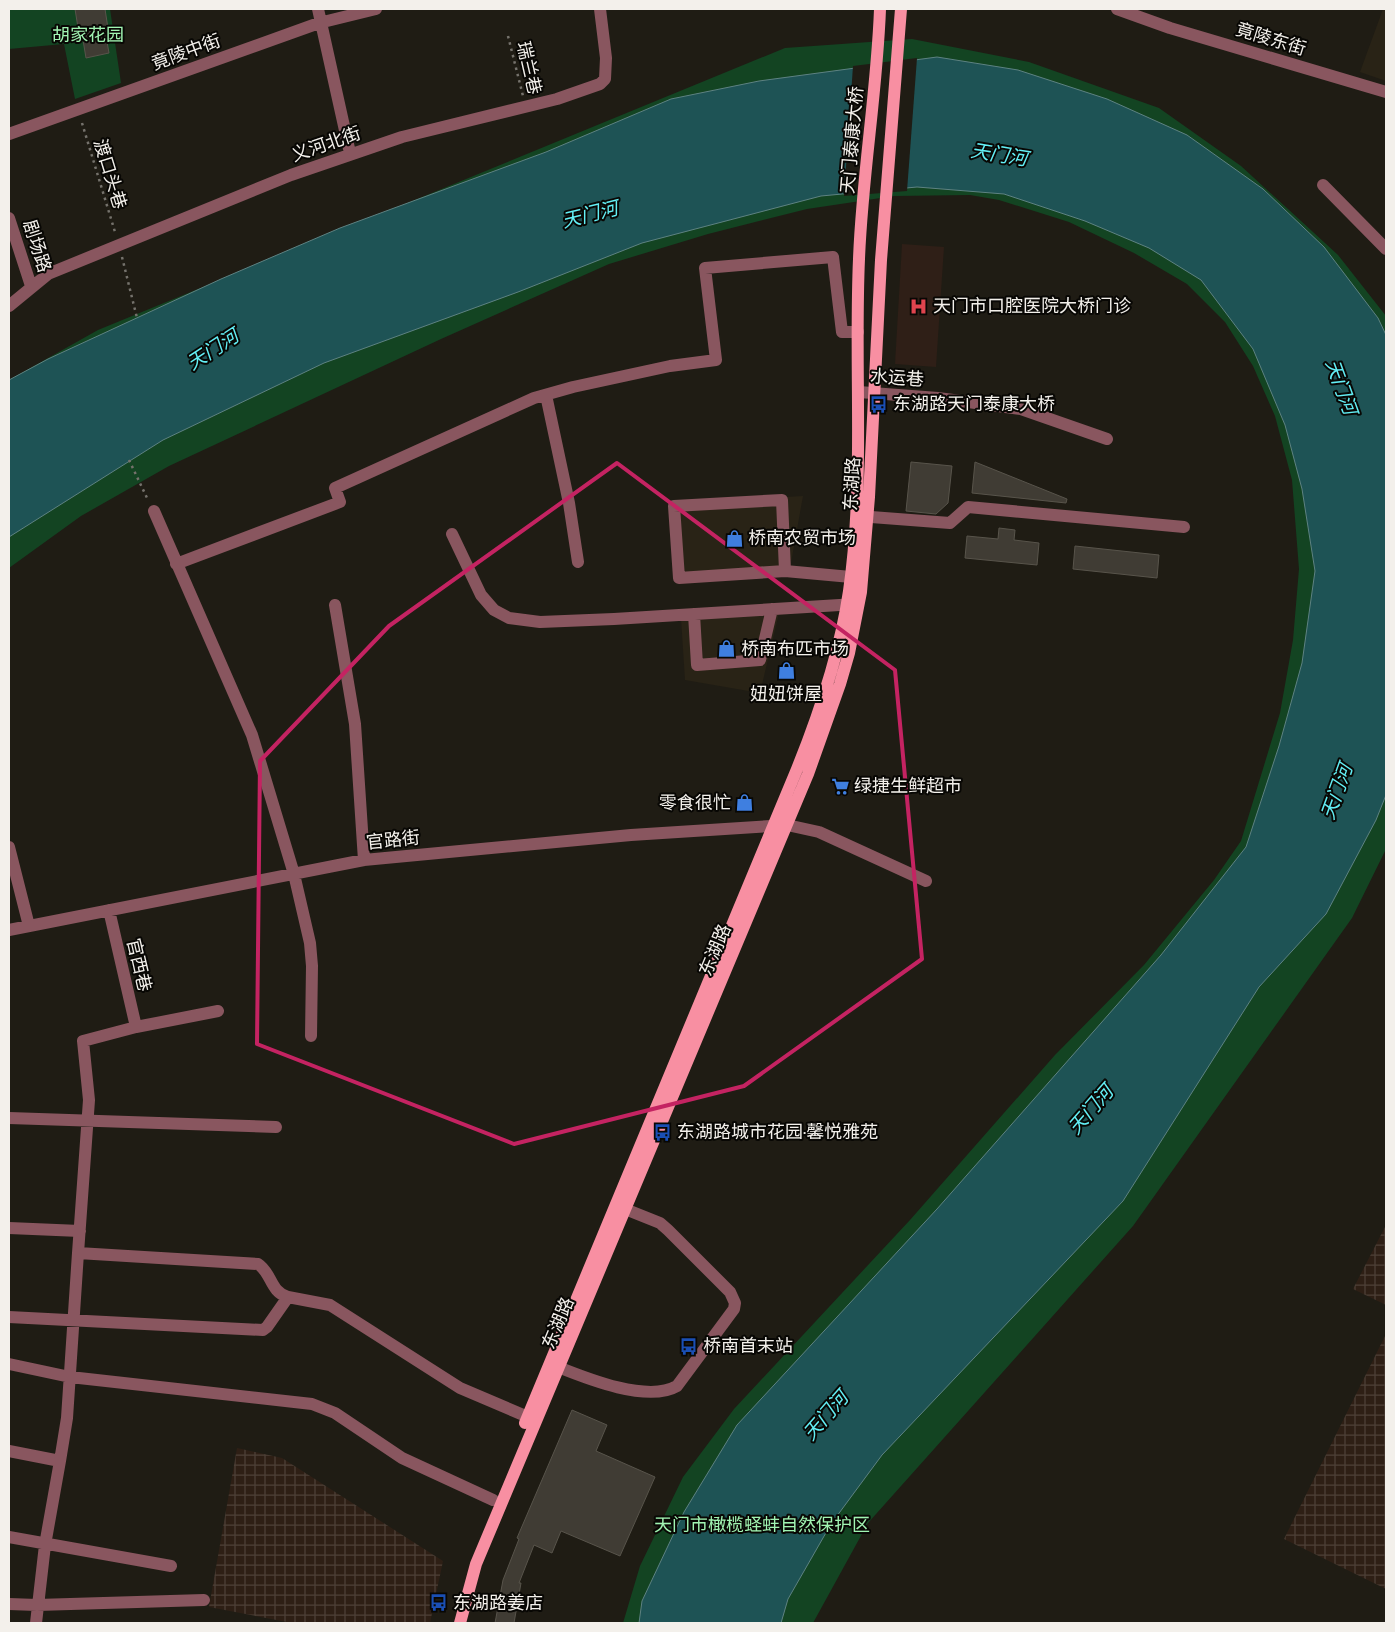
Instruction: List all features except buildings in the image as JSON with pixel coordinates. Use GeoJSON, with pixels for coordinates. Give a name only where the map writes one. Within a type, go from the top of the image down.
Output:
{"type":"FeatureCollection","features":[{"type":"Feature","properties":{"kind":"main road","name":"天门泰康大桥"},"geometry":{"type":"LineString","coordinates":[[859,258],[880,9]]}},
{"type":"Feature","properties":{"kind":"main road","name":"东湖路"},"geometry":{"type":"LineString","coordinates":[[452,1623],[461,1586],[493,1500],[831,712],[849,653],[874,393],[880,260],[901,9]]}},
{"type":"Feature","properties":{"kind":"main road","name":"东湖路"},"geometry":{"type":"LineString","coordinates":[[853,604],[851,577],[862,517],[858,332],[859,258]]}},
{"type":"Feature","properties":{"kind":"main road","name":"东湖路"},"geometry":{"type":"LineString","coordinates":[[460,1623],[476,1564],[625,1209],[781,825]]}},
{"type":"Feature","properties":{"kind":"street"},"geometry":{"type":"LineString","coordinates":[[318,9],[319,23],[350,154]]}},
{"type":"Feature","properties":{"kind":"street","name":"竟陵中街"},"geometry":{"type":"LineString","coordinates":[[9,134],[319,23],[376,9]]}},
{"type":"Feature","properties":{"kind":"street","name":"义河北街"},"geometry":{"type":"LineString","coordinates":[[9,306],[48,274],[290,175],[402,137],[525,107],[600,84],[605,79],[606,58],[600,9]]}},
{"type":"Feature","properties":{"kind":"street","name":"竟陵东街"},"geometry":{"type":"LineString","coordinates":[[1117,9],[1170,28],[1386,92]]}},
{"type":"Feature","properties":{"kind":"street"},"geometry":{"type":"LineString","coordinates":[[1322,185],[1386,249]]}},
{"type":"Feature","properties":{"kind":"street","name":"剧场路"},"geometry":{"type":"LineString","coordinates":[[9,218],[32,286]]}},
{"type":"Feature","properties":{"kind":"street"},"geometry":{"type":"LineString","coordinates":[[176,564],[340,502],[335,488],[507,409],[573,387],[670,366],[716,360],[705,268],[834,257],[842,332],[858,332]]}},
{"type":"Feature","properties":{"kind":"street","name":"水运巷"},"geometry":{"type":"LineString","coordinates":[[859,392],[1021,409],[1107,439]]}},
{"type":"Feature","properties":{"kind":"street"},"geometry":{"type":"LineString","coordinates":[[546,395],[569,503],[578,562]]}},
{"type":"Feature","properties":{"kind":"street"},"geometry":{"type":"LineString","coordinates":[[785,571],[782,500],[674,506],[679,578],[785,571],[851,577]]}},
{"type":"Feature","properties":{"kind":"street"},"geometry":{"type":"LineString","coordinates":[[862,517],[950,523],[968,507],[1184,527]]}},
{"type":"Feature","properties":{"kind":"street"},"geometry":{"type":"LineString","coordinates":[[154,511],[252,735],[294,874],[310,943],[312,966],[311,1036]]}},
{"type":"Feature","properties":{"kind":"street"},"geometry":{"type":"LineString","coordinates":[[452,534],[481,595],[494,610],[509,618],[540,622],[853,604]]}},
{"type":"Feature","properties":{"kind":"street"},"geometry":{"type":"LineString","coordinates":[[335,605],[355,724],[364,860]]}},
{"type":"Feature","properties":{"kind":"street"},"geometry":{"type":"LineString","coordinates":[[694,614],[697,664],[760,660],[772,609]]}},
{"type":"Feature","properties":{"kind":"street","name":"官路街"},"geometry":{"type":"LineString","coordinates":[[9,930],[364,860],[631,835],[781,825],[819,832],[926,881]]}},
{"type":"Feature","properties":{"kind":"street"},"geometry":{"type":"LineString","coordinates":[[9,847],[29,926]]}},
{"type":"Feature","properties":{"kind":"street","name":"官西巷"},"geometry":{"type":"LineString","coordinates":[[109,910],[136,1027]]}},
{"type":"Feature","properties":{"kind":"street"},"geometry":{"type":"LineString","coordinates":[[36,1623],[45,1545],[67,1418],[75,1320],[89,1100],[82,1041],[136,1027],[218,1011]]}},
{"type":"Feature","properties":{"kind":"street"},"geometry":{"type":"LineString","coordinates":[[9,1118],[276,1127]]}},
{"type":"Feature","properties":{"kind":"street"},"geometry":{"type":"LineString","coordinates":[[558,1367],[608,1386],[661,1392],[671,1390],[678,1386],[734,1309],[735,1303],[730,1292],[668,1230],[660,1223],[625,1209]]}},
{"type":"Feature","properties":{"kind":"street"},"geometry":{"type":"LineString","coordinates":[[9,1228],[80,1231]]}},
{"type":"Feature","properties":{"kind":"street"},"geometry":{"type":"LineString","coordinates":[[78,1253],[258,1264],[266,1272],[277,1292],[288,1297],[330,1305],[460,1388],[528,1417]]}},
{"type":"Feature","properties":{"kind":"street"},"geometry":{"type":"LineString","coordinates":[[9,1317],[263,1330],[268,1327],[288,1297]]}},
{"type":"Feature","properties":{"kind":"street"},"geometry":{"type":"LineString","coordinates":[[9,1364],[70,1377],[312,1404],[335,1413],[402,1458],[493,1500]]}},
{"type":"Feature","properties":{"kind":"street"},"geometry":{"type":"LineString","coordinates":[[9,1451],[60,1461]]}},
{"type":"Feature","properties":{"kind":"street"},"geometry":{"type":"LineString","coordinates":[[9,1538],[171,1566]]}},
{"type":"Feature","properties":{"kind":"street"},"geometry":{"type":"LineString","coordinates":[[9,1604],[37,1606],[204,1600]]}},
{"type":"Feature","properties":{"kind":"path","name":"瑞兰巷"},"geometry":{"type":"LineString","coordinates":[[508,36],[525,107]]}},
{"type":"Feature","properties":{"kind":"path","name":"渡口头巷"},"geometry":{"type":"LineString","coordinates":[[78,110],[119,246],[137,318]]}},
{"type":"Feature","properties":{"kind":"path"},"geometry":{"type":"LineString","coordinates":[[130,460],[154,511]]}},
{"type":"Feature","properties":{"kind":"highlighted area"},"geometry":{"type":"Polygon","coordinates":[[[617,463],[895,670],[922,959],[744,1086],[514,1144],[257,1044],[260,761],[389,626],[617,463]]]}},
{"type":"Feature","properties":{"kind":"shaded area"},"geometry":{"type":"Polygon","coordinates":[[[1383,9],[1386,9],[1386,81],[1360,72],[1383,9]]]}},
{"type":"Feature","properties":{"kind":"shaded area","name":"天门市口腔医院大桥门诊"},"geometry":{"type":"Polygon","coordinates":[[[902,244],[944,247],[936,367],[895,364],[902,244]]]}},
{"type":"Feature","properties":{"kind":"shaded area","name":"桥南农贸市场"},"geometry":{"type":"Polygon","coordinates":[[[803,496],[789,574],[676,582],[670,503],[803,496]]]}},
{"type":"Feature","properties":{"kind":"shaded area","name":"桥南布匹市场"},"geometry":{"type":"Polygon","coordinates":[[[779,613],[760,693],[685,680],[681,618],[779,613]]]}},
{"type":"Feature","properties":{"kind":"shaded area"},"geometry":{"type":"Polygon","coordinates":[[[1386,1225],[1386,1305],[1353,1289],[1386,1225]]]}},
{"type":"Feature","properties":{"kind":"shaded area"},"geometry":{"type":"Polygon","coordinates":[[[1386,1334],[1386,1589],[1284,1539],[1386,1334]]]}},
{"type":"Feature","properties":{"kind":"shaded area"},"geometry":{"type":"Polygon","coordinates":[[[237,1448],[282,1458],[443,1561],[430,1623],[292,1623],[209,1607],[237,1448]]]}},
{"type":"Feature","properties":{"kind":"green space","name":"胡家花园"},"geometry":{"type":"Polygon","coordinates":[[[9,9],[110,9],[121,83],[75,99],[64,44],[9,49],[9,9]]]}},
{"type":"Feature","properties":{"kind":"green space","name":"天门市橄榄蛏蚌自然保护区"},"geometry":{"type":"Polygon","coordinates":[[[912,39],[1029,62],[1159,108],[1241,166],[1338,255],[1386,316],[1386,849],[1352,918],[1133,1226],[868,1523],[813,1623],[623,1623],[640,1566],[683,1477],[734,1409],[910,1220],[1055,1055],[1144,965],[1214,880],[1241,841],[1280,713],[1293,640],[1299,569],[1292,480],[1275,416],[1253,366],[1225,322],[1187,284],[1134,253],[1069,222],[999,200],[970,195],[894,196],[807,209],[708,234],[609,264],[441,339],[169,466],[81,516],[9,568],[9,380],[98,330],[785,48],[912,39]]]}},
{"type":"Feature","properties":{"kind":"water","name":"天门市橄榄蛏蚌自然保护区"},"geometry":{"type":"Polygon","coordinates":[[[937,57],[1018,70],[1107,99],[1187,135],[1263,189],[1324,247],[1378,318],[1386,335],[1386,795],[1376,820],[1326,914],[1259,987],[1123,1201],[882,1455],[831,1524],[788,1599],[781,1623],[639,1623],[642,1601],[684,1512],[737,1425],[937,1209],[1161,955],[1246,847],[1279,746],[1302,663],[1315,571],[1302,489],[1285,425],[1253,349],[1201,280],[1149,248],[1085,221],[1004,194],[917,187],[821,196],[642,243],[518,292],[324,363],[163,440],[9,537],[9,380],[48,359],[221,279],[340,228],[546,152],[671,99],[759,81],[937,57]]]}},
{"type":"Feature","properties":{"kind":"pier"},"geometry":{"type":"Polygon","coordinates":[[[917,58],[907,191],[844,196],[853,66],[917,58]]]}},
{"type":"Feature","properties":{"kind":"place","name":"天门市口腔医院大桥门诊"},"geometry":{"type":"Point","coordinates":[919,306]}},
{"type":"Feature","properties":{"kind":"place","name":"东湖路天门泰康大桥"},"geometry":{"type":"Point","coordinates":[879,404]}},
{"type":"Feature","properties":{"kind":"place","name":"桥南农贸市场"},"geometry":{"type":"Point","coordinates":[734,538]}},
{"type":"Feature","properties":{"kind":"place","name":"桥南布匹市场"},"geometry":{"type":"Point","coordinates":[727,649]}},
{"type":"Feature","properties":{"kind":"place","name":"妞妞饼屋"},"geometry":{"type":"Point","coordinates":[786,671]}},
{"type":"Feature","properties":{"kind":"place","name":"绿捷生鲜超市"},"geometry":{"type":"Point","coordinates":[840,786]}},
{"type":"Feature","properties":{"kind":"place","name":"零食很忙"},"geometry":{"type":"Point","coordinates":[745,803]}},
{"type":"Feature","properties":{"kind":"place","name":"东湖路城市花园·馨悦雅苑"},"geometry":{"type":"Point","coordinates":[663,1132]}},
{"type":"Feature","properties":{"kind":"place","name":"桥南首末站"},"geometry":{"type":"Point","coordinates":[689,1346]}},
{"type":"Feature","properties":{"kind":"place","name":"东湖路姜店"},"geometry":{"type":"Point","coordinates":[439,1603]}},
{"type":"Feature","properties":{"kind":"water label","name":"天门河"},"geometry":{"type":"Point","coordinates":[999,155]}},
{"type":"Feature","properties":{"kind":"water label","name":"天门河"},"geometry":{"type":"Point","coordinates":[590,215]}},
{"type":"Feature","properties":{"kind":"water label","name":"天门河"},"geometry":{"type":"Point","coordinates":[213,350]}},
{"type":"Feature","properties":{"kind":"water label","name":"天门河"},"geometry":{"type":"Point","coordinates":[1341,387]}},
{"type":"Feature","properties":{"kind":"water label","name":"天门河"},"geometry":{"type":"Point","coordinates":[1337,792]}},
{"type":"Feature","properties":{"kind":"water label","name":"天门河"},"geometry":{"type":"Point","coordinates":[1091,1110]}},
{"type":"Feature","properties":{"kind":"water label","name":"天门河"},"geometry":{"type":"Point","coordinates":[826,1416]}}]}
